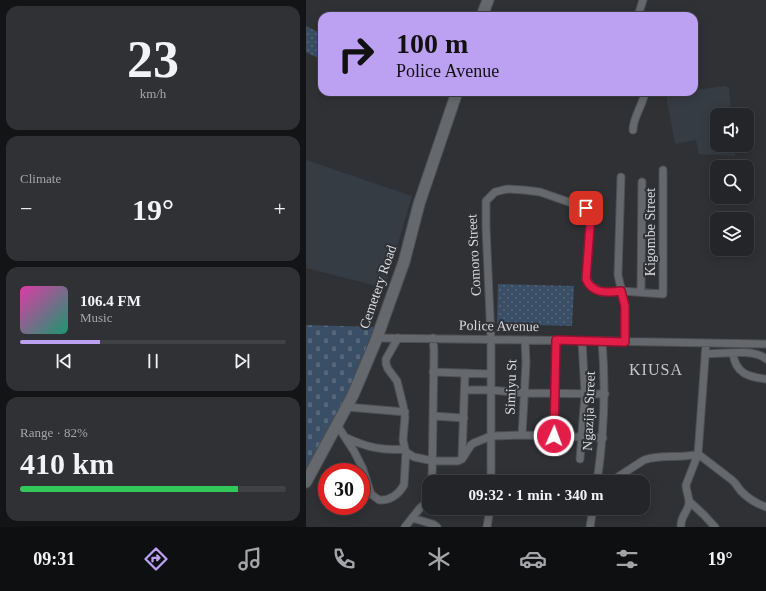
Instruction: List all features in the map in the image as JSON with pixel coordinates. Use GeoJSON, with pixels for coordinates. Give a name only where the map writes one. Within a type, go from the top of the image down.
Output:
{"type":"FeatureCollection","features":[{"type":"Feature","properties":{"kind":"main road"},"geometry":{"type":"LineString","coordinates":[[484,12],[488,0]]}},
{"type":"Feature","properties":{"kind":"main road","name":"Cemetery Road"},"geometry":{"type":"LineString","coordinates":[[306,482],[347,407],[376,338],[404,262],[419,204],[455,96]]}},
{"type":"Feature","properties":{"kind":"street"},"geometry":{"type":"LineString","coordinates":[[639,12],[643,0]]}},
{"type":"Feature","properties":{"kind":"street"},"geometry":{"type":"LineString","coordinates":[[633,130],[644,96]]}},
{"type":"Feature","properties":{"kind":"street","name":"Kigombe Street"},"geometry":{"type":"LineString","coordinates":[[641,292],[663,294],[663,170]]}},
{"type":"Feature","properties":{"kind":"street"},"geometry":{"type":"LineString","coordinates":[[621,177],[618,275],[625,306],[625,342]]}},
{"type":"Feature","properties":{"kind":"street"},"geometry":{"type":"LineString","coordinates":[[621,291],[641,292],[642,182]]}},
{"type":"Feature","properties":{"kind":"street","name":"Comoro Street"},"geometry":{"type":"LineString","coordinates":[[491,475],[491,339],[485,209],[486,201],[495,192],[506,189],[540,192],[589,209],[591,213],[586,276],[588,282],[594,289],[602,292],[621,291]]}},
{"type":"Feature","properties":{"kind":"street","name":"Police Avenue"},"geometry":{"type":"LineString","coordinates":[[376,338],[766,344]]}},
{"type":"Feature","properties":{"kind":"street"},"geometry":{"type":"LineString","coordinates":[[337,425],[363,469],[371,494],[379,500],[390,498],[399,493],[404,485],[404,412],[398,384],[386,364],[386,359],[398,338]]}},
{"type":"Feature","properties":{"kind":"street"},"geometry":{"type":"LineString","coordinates":[[432,475],[433,338]]}},
{"type":"Feature","properties":{"kind":"street","name":"Simiyu St"},"geometry":{"type":"LineString","coordinates":[[522,435],[525,340]]}},
{"type":"Feature","properties":{"kind":"street"},"geometry":{"type":"LineString","coordinates":[[554,436],[556,340]]}},
{"type":"Feature","properties":{"kind":"street"},"geometry":{"type":"LineString","coordinates":[[580,459],[585,394],[582,340]]}},
{"type":"Feature","properties":{"kind":"street","name":"Ngazija Street"},"geometry":{"type":"LineString","coordinates":[[599,475],[603,438],[605,371],[602,341]]}},
{"type":"Feature","properties":{"kind":"street"},"geometry":{"type":"LineString","coordinates":[[706,344],[698,454],[686,485],[686,490],[689,501],[714,527]]}},
{"type":"Feature","properties":{"kind":"street"},"geometry":{"type":"LineString","coordinates":[[705,354],[732,353],[758,355],[766,359]]}},
{"type":"Feature","properties":{"kind":"street"},"geometry":{"type":"LineString","coordinates":[[732,353],[734,362],[744,374],[755,378],[766,379]]}},
{"type":"Feature","properties":{"kind":"street"},"geometry":{"type":"LineString","coordinates":[[434,372],[491,374]]}},
{"type":"Feature","properties":{"kind":"street"},"geometry":{"type":"LineString","coordinates":[[462,459],[465,373]]}},
{"type":"Feature","properties":{"kind":"street"},"geometry":{"type":"LineString","coordinates":[[465,390],[491,390],[524,393],[604,394]]}},
{"type":"Feature","properties":{"kind":"street"},"geometry":{"type":"LineString","coordinates":[[347,407],[404,412]]}},
{"type":"Feature","properties":{"kind":"street"},"geometry":{"type":"LineString","coordinates":[[433,416],[464,418]]}},
{"type":"Feature","properties":{"kind":"street"},"geometry":{"type":"LineString","coordinates":[[346,438],[375,449],[405,450],[414,457],[433,461],[454,462],[462,459],[470,445],[491,436],[522,435],[603,438]]}},
{"type":"Feature","properties":{"kind":"street"},"geometry":{"type":"LineString","coordinates":[[621,475],[644,460],[654,457],[687,456],[698,454],[738,485],[742,493],[766,507]]}},
{"type":"Feature","properties":{"kind":"street"},"geometry":{"type":"LineString","coordinates":[[681,527],[682,518],[689,501]]}},
{"type":"Feature","properties":{"kind":"street"},"geometry":{"type":"LineString","coordinates":[[404,527],[422,507]]}},
{"type":"Feature","properties":{"kind":"street"},"geometry":{"type":"LineString","coordinates":[[487,527],[489,515]]}},
{"type":"Feature","properties":{"kind":"street"},"geometry":{"type":"LineString","coordinates":[[590,527],[592,515]]}},
{"type":"Feature","properties":{"kind":"street"},"geometry":{"type":"LineString","coordinates":[[412,518],[433,524],[437,527]]}},
{"type":"Feature","properties":{"kind":"shaded area"},"geometry":{"type":"Polygon","coordinates":[[[725,86],[729,88],[730,108],[710,108],[710,152],[735,152],[735,156],[699,154],[696,140],[675,144],[666,96],[698,96],[698,89],[725,86]]]}},
{"type":"Feature","properties":{"kind":"shaded area"},"geometry":{"type":"Polygon","coordinates":[[[306,160],[412,196],[385,288],[306,268],[306,160]]]}},
{"type":"Feature","properties":{"kind":"green space"},"geometry":{"type":"Polygon","coordinates":[[[306,26],[318,32],[318,58],[306,52],[306,26]]]}},
{"type":"Feature","properties":{"kind":"green space"},"geometry":{"type":"Polygon","coordinates":[[[498,284],[574,286],[572,326],[497,324],[498,284]]]}},
{"type":"Feature","properties":{"kind":"green space"},"geometry":{"type":"Polygon","coordinates":[[[306,325],[374,327],[349,393],[306,474],[306,325]]]}},
{"type":"Feature","properties":{"kind":"district","name":"KIUSA"},"geometry":{"type":"Point","coordinates":[656,369]}},
{"type":"Feature","properties":{"kind":"route"},"geometry":{"type":"LineString","coordinates":[[554,436],[556,340],[625,342],[626,315],[621,291],[597,291],[586,279],[591,213],[591,211],[586,208]]}}]}
